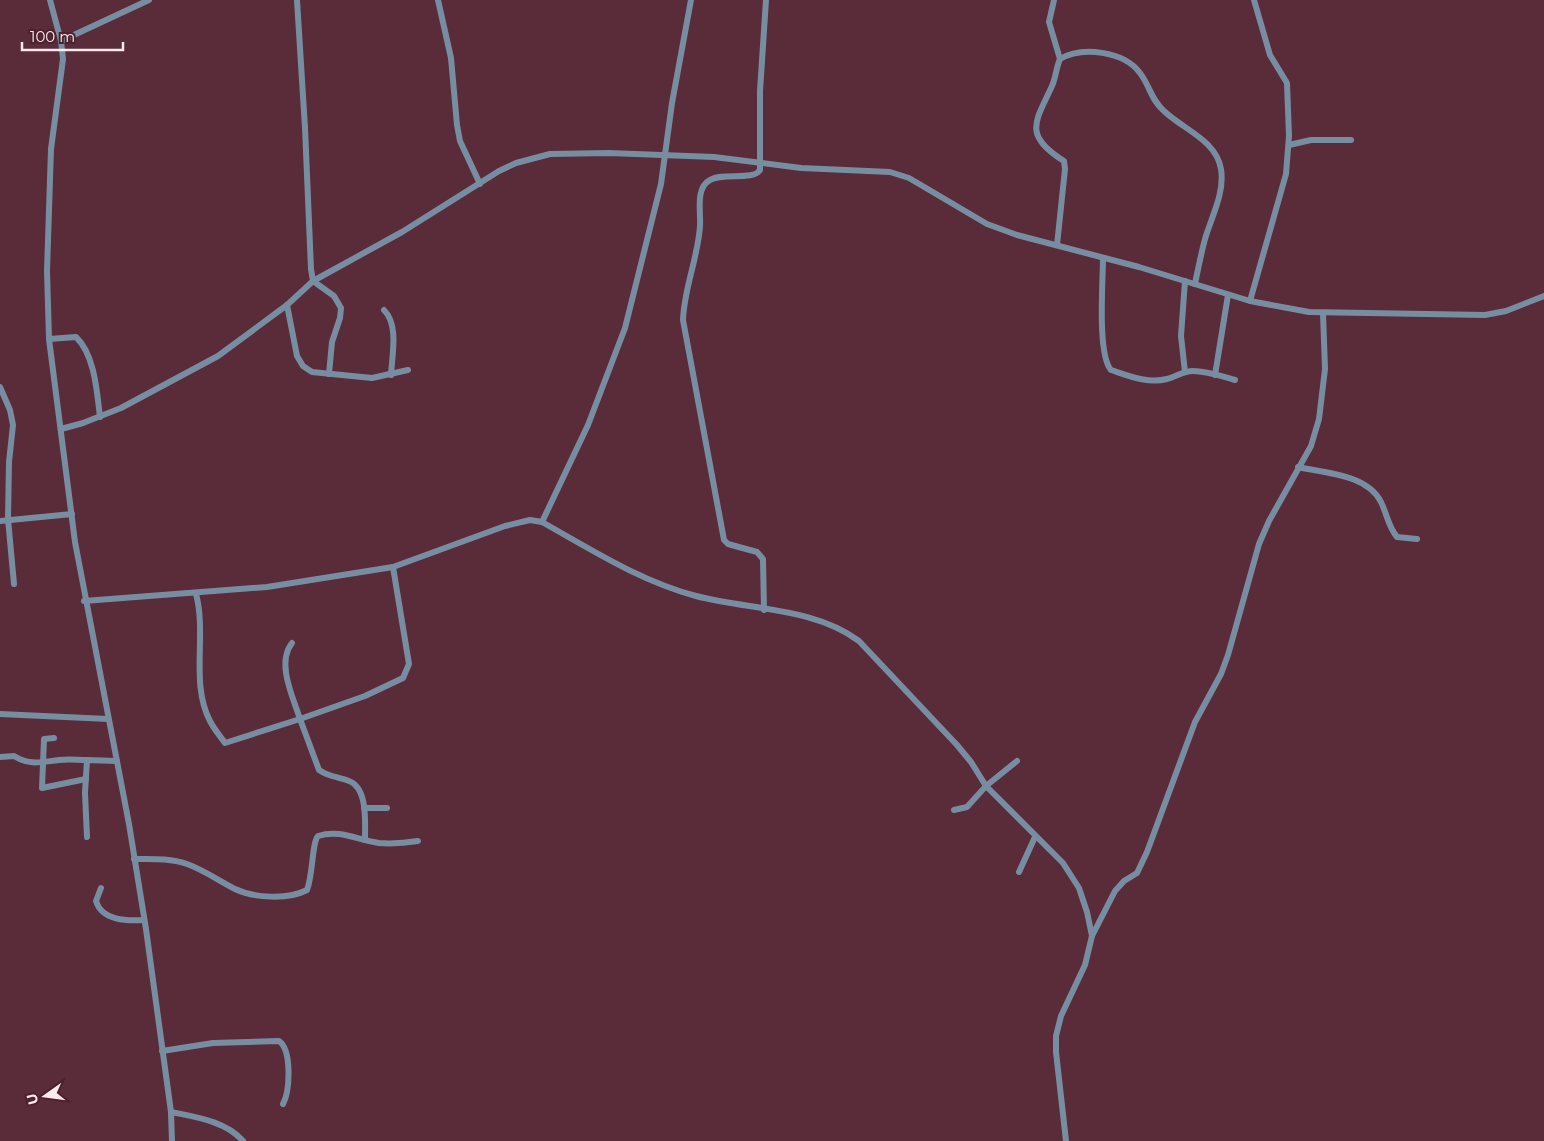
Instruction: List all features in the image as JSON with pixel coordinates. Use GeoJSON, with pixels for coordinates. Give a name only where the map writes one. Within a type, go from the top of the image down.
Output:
{"type":"FeatureCollection","features":[{"type":"Feature","properties":{"kind":"street"},"geometry":{"type":"LineString","coordinates":[[50,0],[61,41],[63,68],[51,149],[47,297],[49,339],[84,601],[117,761],[144,920],[171,1112],[172,1141]]}},
{"type":"Feature","properties":{"kind":"street"},"geometry":{"type":"LineString","coordinates":[[61,41],[150,0]]}},
{"type":"Feature","properties":{"kind":"street"},"geometry":{"type":"LineString","coordinates":[[297,0],[305,119],[311,269],[314,281],[334,296],[341,308],[340,318],[332,342],[329,374]]}},
{"type":"Feature","properties":{"kind":"street"},"geometry":{"type":"LineString","coordinates":[[438,0],[451,58],[460,141],[480,184]]}},
{"type":"Feature","properties":{"kind":"street"},"geometry":{"type":"LineString","coordinates":[[542,522],[588,426],[624,328],[661,184],[672,104],[690,0]]}},
{"type":"Feature","properties":{"kind":"street"},"geometry":{"type":"LineString","coordinates":[[764,610],[763,559],[757,552],[728,544],[724,540],[683,320],[684,302],[695,262],[700,228],[702,189],[706,182],[717,176],[756,175],[760,170],[760,91],[766,0]]}},
{"type":"Feature","properties":{"kind":"street"},"geometry":{"type":"LineString","coordinates":[[1054,0],[1049,22],[1060,59],[1054,80],[1040,108],[1036,121],[1040,138],[1047,150],[1064,161],[1065,169],[1057,245]]}},
{"type":"Feature","properties":{"kind":"street"},"geometry":{"type":"LineString","coordinates":[[1250,301],[1286,174],[1289,145],[1287,83],[1270,55],[1254,0]]}},
{"type":"Feature","properties":{"kind":"street"},"geometry":{"type":"LineString","coordinates":[[1060,59],[1069,54],[1082,51],[1098,53],[1132,65],[1141,74],[1154,101],[1204,140],[1214,151],[1221,171],[1219,197],[1204,242],[1195,284]]}},
{"type":"Feature","properties":{"kind":"street"},"geometry":{"type":"LineString","coordinates":[[1289,145],[1310,140],[1351,140]]}},
{"type":"Feature","properties":{"kind":"street"},"geometry":{"type":"LineString","coordinates":[[61,429],[100,417],[173,381],[218,356],[287,305],[314,281],[402,232],[516,163],[550,154],[714,157],[801,168],[890,172],[909,178],[987,224],[1017,235],[1195,284],[1228,295],[1282,308],[1323,313],[1369,311],[1485,315],[1506,311],[1544,296]]}},
{"type":"Feature","properties":{"kind":"street"},"geometry":{"type":"LineString","coordinates":[[1102,258],[1102,339],[1108,367],[1138,379],[1154,381],[1174,377],[1185,372],[1215,375],[1234,380]]}},
{"type":"Feature","properties":{"kind":"street"},"geometry":{"type":"LineString","coordinates":[[1184,281],[1181,336],[1185,372]]}},
{"type":"Feature","properties":{"kind":"street"},"geometry":{"type":"LineString","coordinates":[[1215,375],[1228,295]]}},
{"type":"Feature","properties":{"kind":"street"},"geometry":{"type":"LineString","coordinates":[[287,305],[299,361],[312,372],[372,378],[408,370]]}},
{"type":"Feature","properties":{"kind":"street"},"geometry":{"type":"LineString","coordinates":[[384,310],[390,315],[392,324],[391,375]]}},
{"type":"Feature","properties":{"kind":"street"},"geometry":{"type":"LineString","coordinates":[[1066,1141],[1056,1052],[1056,1036],[1061,1016],[1085,965],[1092,936],[1115,891],[1124,881],[1137,873],[1147,852],[1194,722],[1221,674],[1228,656],[1260,544],[1269,521],[1311,446],[1319,419],[1325,369],[1323,313]]}},
{"type":"Feature","properties":{"kind":"street"},"geometry":{"type":"LineString","coordinates":[[49,339],[76,338],[84,346],[92,371],[100,417]]}},
{"type":"Feature","properties":{"kind":"street"},"geometry":{"type":"LineString","coordinates":[[0,387],[10,410],[13,426],[9,462],[8,519],[14,584]]}},
{"type":"Feature","properties":{"kind":"street"},"geometry":{"type":"LineString","coordinates":[[1298,467],[1337,475],[1357,482],[1381,500],[1388,522],[1397,537],[1417,539]]}},
{"type":"Feature","properties":{"kind":"street"},"geometry":{"type":"LineString","coordinates":[[0,520],[72,514]]}},
{"type":"Feature","properties":{"kind":"street"},"geometry":{"type":"LineString","coordinates":[[84,601],[196,594],[267,587],[393,567],[505,526],[530,520],[542,522],[640,576],[697,596],[829,624],[845,630],[859,641],[957,745],[971,762],[986,786],[1035,837],[1049,848],[1072,875],[1087,912],[1092,936]]}},
{"type":"Feature","properties":{"kind":"street"},"geometry":{"type":"LineString","coordinates":[[196,594],[202,625],[200,666],[203,702],[210,720],[225,743],[365,696],[393,684],[406,673],[408,664],[393,567]]}},
{"type":"Feature","properties":{"kind":"street"},"geometry":{"type":"LineString","coordinates":[[292,643],[287,649],[284,662],[300,719],[319,770],[355,784],[364,808],[366,840]]}},
{"type":"Feature","properties":{"kind":"street"},"geometry":{"type":"LineString","coordinates":[[0,714],[108,719]]}},
{"type":"Feature","properties":{"kind":"street"},"geometry":{"type":"LineString","coordinates":[[54,738],[44,739],[44,762],[41,784],[44,788],[86,779]]}},
{"type":"Feature","properties":{"kind":"street"},"geometry":{"type":"LineString","coordinates":[[0,757],[14,756],[22,761],[34,764],[87,760],[117,761]]}},
{"type":"Feature","properties":{"kind":"street"},"geometry":{"type":"LineString","coordinates":[[87,760],[87,837]]}},
{"type":"Feature","properties":{"kind":"street"},"geometry":{"type":"LineString","coordinates":[[954,810],[967,806],[986,786],[1018,761]]}},
{"type":"Feature","properties":{"kind":"street"},"geometry":{"type":"LineString","coordinates":[[364,808],[387,808]]}},
{"type":"Feature","properties":{"kind":"street"},"geometry":{"type":"LineString","coordinates":[[134,859],[163,859],[186,864],[238,890],[276,896],[300,893],[307,890],[314,864],[314,843],[318,836],[338,833],[392,844],[418,841]]}},
{"type":"Feature","properties":{"kind":"street"},"geometry":{"type":"LineString","coordinates":[[1019,872],[1035,837]]}},
{"type":"Feature","properties":{"kind":"street"},"geometry":{"type":"LineString","coordinates":[[101,888],[96,901],[102,911],[126,921],[144,920]]}},
{"type":"Feature","properties":{"kind":"street"},"geometry":{"type":"LineString","coordinates":[[162,1051],[214,1043],[279,1041],[284,1046],[288,1067],[288,1094],[283,1104]]}},
{"type":"Feature","properties":{"kind":"street"},"geometry":{"type":"LineString","coordinates":[[171,1112],[214,1123],[234,1133],[242,1141]]}}]}
